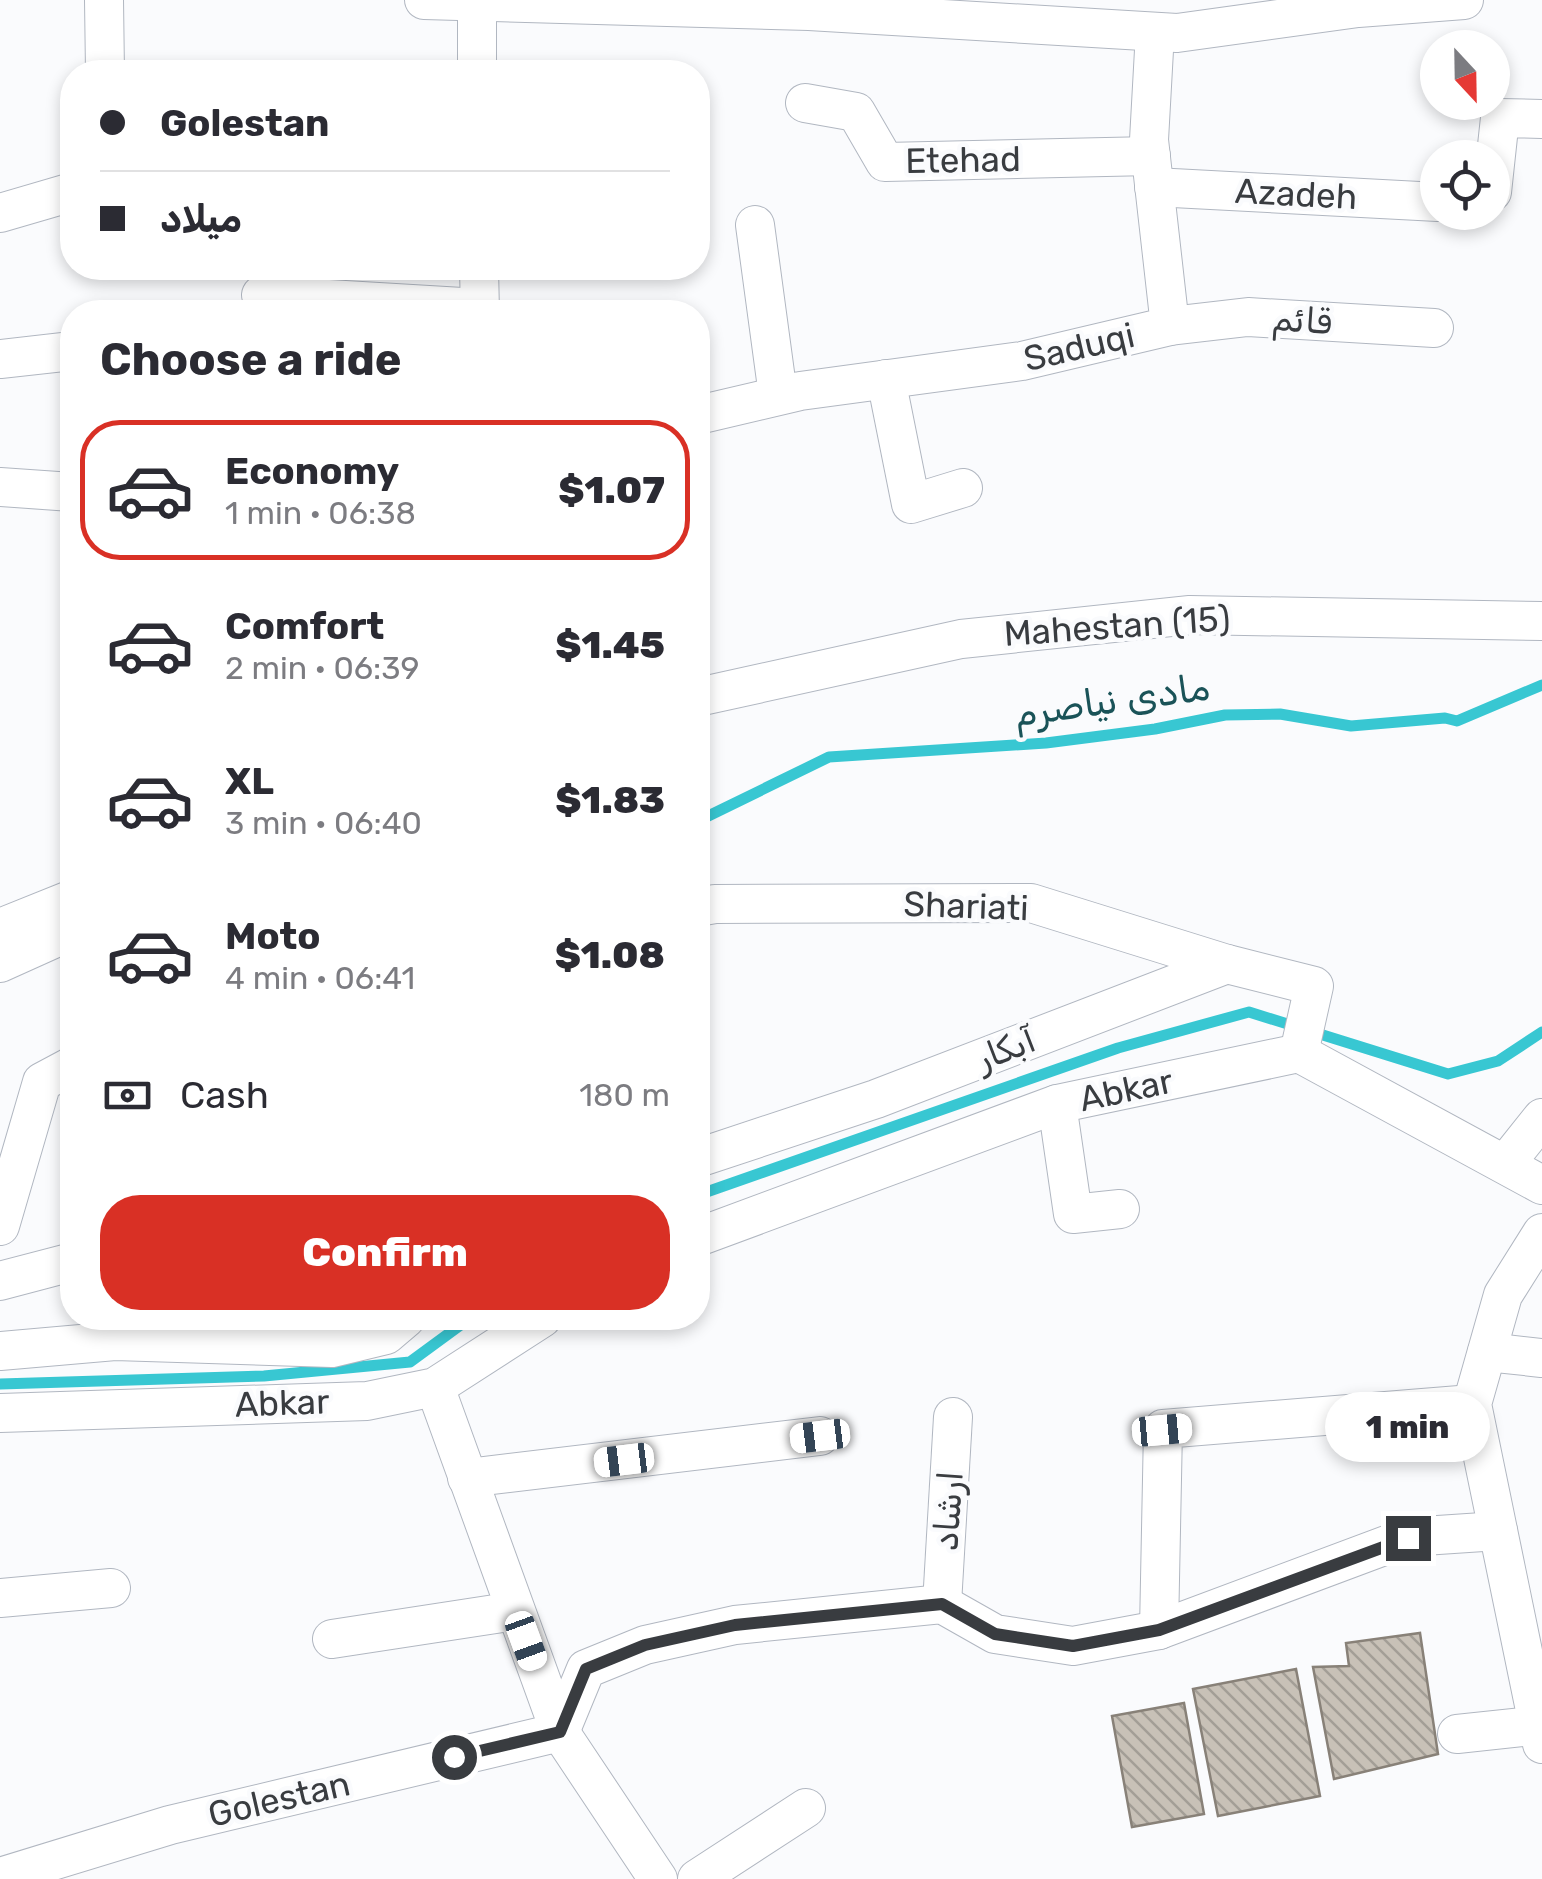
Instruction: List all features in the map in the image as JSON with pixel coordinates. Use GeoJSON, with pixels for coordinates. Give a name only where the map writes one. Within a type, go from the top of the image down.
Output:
{"type":"FeatureCollection","features":[{"type":"Feature","properties":{"kind":"street"},"geometry":{"type":"LineString","coordinates":[[104,0],[104,60]]}},
{"type":"Feature","properties":{"kind":"street"},"geometry":{"type":"LineString","coordinates":[[424,0],[809,10],[1177,33],[1359,4],[1464,0]]}},
{"type":"Feature","properties":{"kind":"street"},"geometry":{"type":"LineString","coordinates":[[476,2],[477,60]]}},
{"type":"Feature","properties":{"kind":"street","name":"Saduqi"},"geometry":{"type":"LineString","coordinates":[[710,412],[778,396],[1022,361],[1170,326],[1149,140],[1156,32]]}},
{"type":"Feature","properties":{"kind":"street","name":"Etehad"},"geometry":{"type":"LineString","coordinates":[[805,103],[856,112],[885,162],[1153,172]]}},
{"type":"Feature","properties":{"kind":"street"},"geometry":{"type":"LineString","coordinates":[[1498,140],[1500,118],[1542,119]]}},
{"type":"Feature","properties":{"kind":"street","name":"Azadeh"},"geometry":{"type":"LineString","coordinates":[[1153,172],[1420,200]]}},
{"type":"Feature","properties":{"kind":"street"},"geometry":{"type":"LineString","coordinates":[[0,213],[60,196]]}},
{"type":"Feature","properties":{"kind":"street"},"geometry":{"type":"LineString","coordinates":[[755,225],[778,396]]}},
{"type":"Feature","properties":{"kind":"street"},"geometry":{"type":"LineString","coordinates":[[262,295],[335,300]]}},
{"type":"Feature","properties":{"kind":"street","name":"قائم"},"geometry":{"type":"LineString","coordinates":[[1170,326],[1248,317],[1434,328]]}},
{"type":"Feature","properties":{"kind":"street"},"geometry":{"type":"LineString","coordinates":[[0,359],[60,352]]}},
{"type":"Feature","properties":{"kind":"street"},"geometry":{"type":"LineString","coordinates":[[886,379],[911,504],[963,488]]}},
{"type":"Feature","properties":{"kind":"street"},"geometry":{"type":"LineString","coordinates":[[0,487],[60,491]]}},
{"type":"Feature","properties":{"kind":"street","name":"Mahestan (15)"},"geometry":{"type":"LineString","coordinates":[[710,694],[961,639],[1190,615],[1542,622]]}},
{"type":"Feature","properties":{"kind":"street","name":"Shariati"},"geometry":{"type":"LineString","coordinates":[[710,905],[1031,904],[1227,964]]}},
{"type":"Feature","properties":{"kind":"street"},"geometry":{"type":"LineString","coordinates":[[1,934],[60,905]]}},
{"type":"Feature","properties":{"kind":"street"},"geometry":{"type":"LineString","coordinates":[[1,934],[60,936]]}},
{"type":"Feature","properties":{"kind":"street"},"geometry":{"type":"LineString","coordinates":[[1227,964],[1314,986],[1299,1053],[1542,1185]]}},
{"type":"Feature","properties":{"kind":"street","name":"آبکار"},"geometry":{"type":"LineString","coordinates":[[710,1154],[876,1099],[1227,964]]}},
{"type":"Feature","properties":{"kind":"street","name":"Abkar"},"geometry":{"type":"LineString","coordinates":[[710,1232],[1057,1104],[1299,1053]]}},
{"type":"Feature","properties":{"kind":"street"},"geometry":{"type":"LineString","coordinates":[[0,1226],[42,1082],[60,1072]]}},
{"type":"Feature","properties":{"kind":"street"},"geometry":{"type":"LineString","coordinates":[[1057,1104],[1074,1214],[1120,1209]]}},
{"type":"Feature","properties":{"kind":"street"},"geometry":{"type":"LineString","coordinates":[[1506,1163],[1542,1118]]}},
{"type":"Feature","properties":{"kind":"street"},"geometry":{"type":"LineString","coordinates":[[1506,1163],[1542,1150]]}},
{"type":"Feature","properties":{"kind":"street"},"geometry":{"type":"LineString","coordinates":[[1457,1734],[1541,1732],[1472,1404],[1503,1295],[1542,1233]]}},
{"type":"Feature","properties":{"kind":"street"},"geometry":{"type":"LineString","coordinates":[[0,1282],[60,1265]]}},
{"type":"Feature","properties":{"kind":"street"},"geometry":{"type":"LineString","coordinates":[[0,1351],[107,1330]]}},
{"type":"Feature","properties":{"kind":"street"},"geometry":{"type":"LineString","coordinates":[[124,1330],[332,1348],[386,1335],[392,1330]]}},
{"type":"Feature","properties":{"kind":"street","name":"Abkar"},"geometry":{"type":"LineString","coordinates":[[0,1413],[367,1400],[436,1387],[524,1330]]}},
{"type":"Feature","properties":{"kind":"street"},"geometry":{"type":"LineString","coordinates":[[1487,1352],[1542,1358]]}},
{"type":"Feature","properties":{"kind":"street"},"geometry":{"type":"LineString","coordinates":[[436,1387],[560,1732],[658,1879]]}},
{"type":"Feature","properties":{"kind":"street"},"geometry":{"type":"LineString","coordinates":[[1159,1630],[1162,1430],[1472,1404]]}},
{"type":"Feature","properties":{"kind":"street","name":"ارشاد"},"geometry":{"type":"LineString","coordinates":[[942,1604],[953,1417]]}},
{"type":"Feature","properties":{"kind":"street"},"geometry":{"type":"LineString","coordinates":[[466,1478],[820,1436]]}},
{"type":"Feature","properties":{"kind":"street"},"geometry":{"type":"LineString","coordinates":[[560,1732],[586,1669],[645,1645],[735,1625],[942,1604],[995,1634],[1073,1646],[1159,1630],[1408,1538],[1498,1531]]}},
{"type":"Feature","properties":{"kind":"street"},"geometry":{"type":"LineString","coordinates":[[0,1598],[112,1588]]}},
{"type":"Feature","properties":{"kind":"street"},"geometry":{"type":"LineString","coordinates":[[332,1639],[515,1611]]}},
{"type":"Feature","properties":{"kind":"street","name":"Golestan"},"geometry":{"type":"LineString","coordinates":[[0,1877],[66,1868],[170,1825],[560,1732]]}},
{"type":"Feature","properties":{"kind":"street"},"geometry":{"type":"LineString","coordinates":[[697,1879],[806,1808]]}},
{"type":"Feature","properties":{"kind":"building"},"geometry":{"type":"Polygon","coordinates":[[[1420,1633],[1438,1754],[1334,1779],[1313,1667],[1349,1666],[1346,1643],[1420,1633]]]}},
{"type":"Feature","properties":{"kind":"building"},"geometry":{"type":"Polygon","coordinates":[[[1296,1669],[1320,1796],[1218,1816],[1193,1689],[1296,1669]]]}},
{"type":"Feature","properties":{"kind":"building"},"geometry":{"type":"Polygon","coordinates":[[[1184,1703],[1204,1814],[1132,1827],[1112,1716],[1184,1703]]]}},
{"type":"Feature","properties":{"kind":"waterway","name":"مادی نیاصرم"},"geometry":{"type":"LineString","coordinates":[[710,815],[829,757],[1046,743],[1155,729],[1225,715],[1280,714],[1351,726],[1445,718],[1457,721],[1542,685]]}},
{"type":"Feature","properties":{"kind":"waterway"},"geometry":{"type":"LineString","coordinates":[[710,1191],[1118,1048],[1249,1012],[1448,1074],[1498,1061],[1542,1032]]}},
{"type":"Feature","properties":{"kind":"waterway"},"geometry":{"type":"LineString","coordinates":[[0,1384],[264,1376],[410,1362],[454,1330]]}},
{"type":"Feature","properties":{"kind":"route"},"geometry":{"type":"LineString","coordinates":[[454,1757],[560,1732],[586,1669],[645,1645],[735,1625],[942,1604],[995,1634],[1073,1646],[1159,1630],[1408,1538]]}}]}
